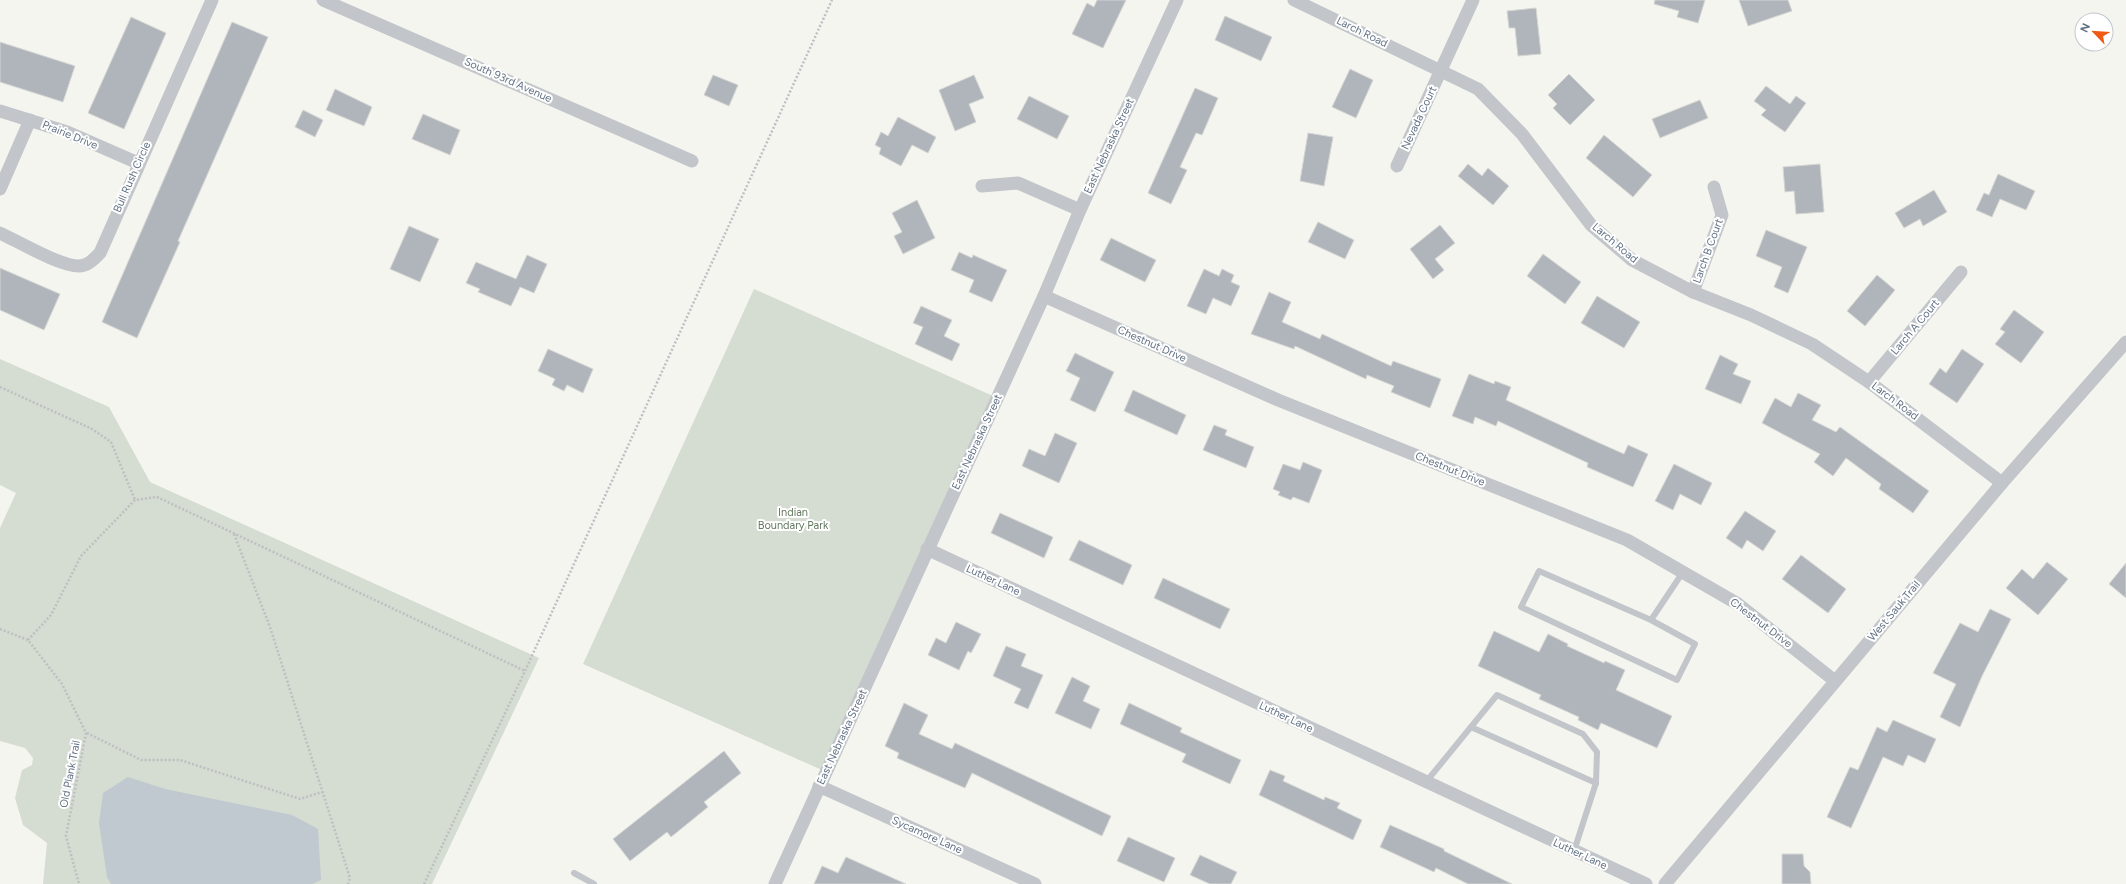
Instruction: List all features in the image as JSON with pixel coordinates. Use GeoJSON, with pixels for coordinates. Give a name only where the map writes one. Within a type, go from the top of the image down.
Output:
{"type":"FeatureCollection","features":[{"type":"Feature","properties":{"kind":"street","name":"Bull Rush Circle"},"geometry":{"type":"LineString","coordinates":[[0,233],[67,264],[81,266],[92,261],[100,253],[138,163],[212,0]]}},
{"type":"Feature","properties":{"kind":"street","name":"South 93rd Avenue"},"geometry":{"type":"LineString","coordinates":[[323,0],[692,161]]}},
{"type":"Feature","properties":{"kind":"street","name":"East Nebraska Street"},"geometry":{"type":"LineString","coordinates":[[775,884],[1044,296],[1080,210],[1177,0]]}},
{"type":"Feature","properties":{"kind":"street","name":"Larch Road"},"geometry":{"type":"LineString","coordinates":[[1294,0],[1442,70],[1478,89],[1522,134],[1591,225],[1632,260],[1693,292],[1751,315],[1812,344],[1869,382],[2002,483]]}},
{"type":"Feature","properties":{"kind":"street","name":"Nevada Court"},"geometry":{"type":"LineString","coordinates":[[1397,166],[1473,0]]}},
{"type":"Feature","properties":{"kind":"street","name":"Prairie Drive"},"geometry":{"type":"LineString","coordinates":[[0,111],[67,132],[138,163]]}},
{"type":"Feature","properties":{"kind":"street"},"geometry":{"type":"LineString","coordinates":[[0,189],[30,120]]}},
{"type":"Feature","properties":{"kind":"street"},"geometry":{"type":"LineString","coordinates":[[982,186],[1018,184],[1080,210]]}},
{"type":"Feature","properties":{"kind":"street","name":"Larch B Court"},"geometry":{"type":"LineString","coordinates":[[1693,292],[1722,215],[1714,187]]}},
{"type":"Feature","properties":{"kind":"street","name":"Larch A Court"},"geometry":{"type":"LineString","coordinates":[[1869,382],[1961,272]]}},
{"type":"Feature","properties":{"kind":"street","name":"Chestnut Drive"},"geometry":{"type":"LineString","coordinates":[[1044,296],[1278,400],[1627,540],[1738,604],[1835,681]]}},
{"type":"Feature","properties":{"kind":"street","name":"West Sauk Trail"},"geometry":{"type":"LineString","coordinates":[[1665,884],[2002,483],[2126,342]]}},
{"type":"Feature","properties":{"kind":"street","name":"Luther Lane"},"geometry":{"type":"LineString","coordinates":[[928,549],[1646,884]]}},
{"type":"Feature","properties":{"kind":"street","name":"Sycamore Lane"},"geometry":{"type":"LineString","coordinates":[[819,786],[1034,884]]}},
{"type":"Feature","properties":{"kind":"lane"},"geometry":{"type":"LineString","coordinates":[[1539,571],[1651,620],[1695,644],[1677,680],[1521,608],[1539,571]]}},
{"type":"Feature","properties":{"kind":"lane"},"geometry":{"type":"LineString","coordinates":[[1651,620],[1683,572]]}},
{"type":"Feature","properties":{"kind":"lane"},"geometry":{"type":"LineString","coordinates":[[1426,782],[1498,695],[1583,734],[1597,752],[1596,783],[1574,851]]}},
{"type":"Feature","properties":{"kind":"lane"},"geometry":{"type":"LineString","coordinates":[[1471,727],[1596,783]]}},
{"type":"Feature","properties":{"kind":"lane"},"geometry":{"type":"LineString","coordinates":[[574,873],[594,884]]}},
{"type":"Feature","properties":{"kind":"path"},"geometry":{"type":"LineString","coordinates":[[424,884],[525,671],[832,0]]}},
{"type":"Feature","properties":{"kind":"path"},"geometry":{"type":"LineString","coordinates":[[0,387],[92,429],[111,442],[135,500]]}},
{"type":"Feature","properties":{"kind":"path"},"geometry":{"type":"LineString","coordinates":[[0,629],[28,640],[51,615],[81,556],[135,500],[157,497],[525,671]]}},
{"type":"Feature","properties":{"kind":"path"},"geometry":{"type":"LineString","coordinates":[[233,534],[270,627],[350,878],[348,884]]}},
{"type":"Feature","properties":{"kind":"path","name":"Old Plank Trail"},"geometry":{"type":"LineString","coordinates":[[28,640],[62,684],[86,733],[66,836],[79,884]]}},
{"type":"Feature","properties":{"kind":"path"},"geometry":{"type":"LineString","coordinates":[[86,733],[141,760],[180,760],[300,799],[322,792]]}},
{"type":"Feature","properties":{"kind":"green space","name":"Indian Boundary Park"},"geometry":{"type":"Polygon","coordinates":[[[754,289],[993,396],[822,770],[583,664],[754,289]]]}},
{"type":"Feature","properties":{"kind":"green space"},"geometry":{"type":"Polygon","coordinates":[[[0,359],[109,407],[150,482],[539,658],[432,884],[43,884],[47,843],[23,825],[15,798],[22,770],[32,765],[33,758],[25,748],[0,741],[0,528],[16,493],[0,485],[0,359]]]}},
{"type":"Feature","properties":{"kind":"shaded area"},"geometry":{"type":"Polygon","coordinates":[[[128,777],[165,789],[292,815],[318,829],[321,880],[312,884],[111,884],[107,877],[99,823],[103,793],[128,777]]]}},
{"type":"Feature","properties":{"kind":"building"},"geometry":{"type":"Polygon","coordinates":[[[1097,0],[1126,0],[1103,48],[1072,34],[1087,3],[1094,7],[1097,0]]]}},
{"type":"Feature","properties":{"kind":"building"},"geometry":{"type":"Polygon","coordinates":[[[1655,0],[1705,0],[1698,23],[1677,17],[1679,11],[1654,4],[1655,0]]]}},
{"type":"Feature","properties":{"kind":"building"},"geometry":{"type":"Polygon","coordinates":[[[1739,0],[1788,0],[1792,11],[1748,26],[1739,0]]]}},
{"type":"Feature","properties":{"kind":"building"},"geometry":{"type":"Polygon","coordinates":[[[1536,8],[1541,54],[1518,56],[1515,28],[1509,28],[1507,11],[1536,8]]]}},
{"type":"Feature","properties":{"kind":"building"},"geometry":{"type":"Polygon","coordinates":[[[1225,16],[1272,37],[1261,61],[1215,40],[1225,16]]]}},
{"type":"Feature","properties":{"kind":"building"},"geometry":{"type":"Polygon","coordinates":[[[131,17],[166,33],[124,129],[88,113],[131,17]]]}},
{"type":"Feature","properties":{"kind":"building"},"geometry":{"type":"Polygon","coordinates":[[[232,22],[268,37],[137,338],[102,322],[232,22]]]}},
{"type":"Feature","properties":{"kind":"building"},"geometry":{"type":"Polygon","coordinates":[[[0,42],[75,66],[63,102],[0,82],[0,42]]]}},
{"type":"Feature","properties":{"kind":"building"},"geometry":{"type":"Polygon","coordinates":[[[1350,69],[1373,80],[1356,118],[1332,107],[1350,69]]]}},
{"type":"Feature","properties":{"kind":"building"},"geometry":{"type":"Polygon","coordinates":[[[1569,74],[1595,100],[1570,125],[1553,108],[1557,104],[1548,95],[1569,74]]]}},
{"type":"Feature","properties":{"kind":"building"},"geometry":{"type":"Polygon","coordinates":[[[713,75],[738,85],[729,106],[704,95],[713,75]]]}},
{"type":"Feature","properties":{"kind":"building"},"geometry":{"type":"Polygon","coordinates":[[[974,75],[984,98],[969,104],[976,122],[955,131],[939,90],[974,75]]]}},
{"type":"Feature","properties":{"kind":"building"},"geometry":{"type":"Polygon","coordinates":[[[1766,86],[1790,104],[1796,96],[1806,103],[1785,132],[1761,115],[1766,110],[1754,101],[1766,86]]]}},
{"type":"Feature","properties":{"kind":"building"},"geometry":{"type":"Polygon","coordinates":[[[1195,88],[1218,98],[1202,135],[1196,133],[1180,167],[1187,170],[1171,204],[1148,193],[1195,88]]]}},
{"type":"Feature","properties":{"kind":"building"},"geometry":{"type":"Polygon","coordinates":[[[335,89],[372,107],[364,126],[326,110],[335,89]]]}},
{"type":"Feature","properties":{"kind":"building"},"geometry":{"type":"Polygon","coordinates":[[[1029,96],[1069,116],[1057,139],[1017,119],[1029,96]]]}},
{"type":"Feature","properties":{"kind":"building"},"geometry":{"type":"Polygon","coordinates":[[[1700,100],[1708,118],[1660,138],[1652,119],[1700,100]]]}},
{"type":"Feature","properties":{"kind":"building"},"geometry":{"type":"Polygon","coordinates":[[[303,110],[323,120],[315,137],[295,127],[303,110]]]}},
{"type":"Feature","properties":{"kind":"building"},"geometry":{"type":"Polygon","coordinates":[[[423,114],[460,130],[450,155],[412,139],[423,114]]]}},
{"type":"Feature","properties":{"kind":"building"},"geometry":{"type":"Polygon","coordinates":[[[898,117],[936,137],[928,153],[912,145],[901,166],[879,154],[881,148],[875,145],[881,132],[888,136],[898,117]]]}},
{"type":"Feature","properties":{"kind":"building"},"geometry":{"type":"Polygon","coordinates":[[[1308,133],[1333,137],[1324,186],[1300,181],[1308,133]]]}},
{"type":"Feature","properties":{"kind":"building"},"geometry":{"type":"Polygon","coordinates":[[[1604,135],[1652,175],[1633,197],[1586,158],[1604,135]]]}},
{"type":"Feature","properties":{"kind":"building"},"geometry":{"type":"Polygon","coordinates":[[[1468,164],[1482,176],[1488,168],[1509,186],[1493,205],[1458,176],[1468,164]]]}},
{"type":"Feature","properties":{"kind":"building"},"geometry":{"type":"Polygon","coordinates":[[[1820,164],[1824,212],[1796,214],[1794,191],[1785,192],[1783,167],[1820,164]]]}},
{"type":"Feature","properties":{"kind":"building"},"geometry":{"type":"Polygon","coordinates":[[[1998,174],[2035,191],[2026,210],[2000,199],[1992,217],[1976,210],[1984,193],[1989,195],[1998,174]]]}},
{"type":"Feature","properties":{"kind":"building"},"geometry":{"type":"Polygon","coordinates":[[[1934,190],[1947,212],[1923,226],[1920,219],[1904,228],[1895,213],[1934,190]]]}},
{"type":"Feature","properties":{"kind":"building"},"geometry":{"type":"Polygon","coordinates":[[[917,200],[935,238],[903,254],[894,236],[902,232],[892,213],[917,200]]]}},
{"type":"Feature","properties":{"kind":"building"},"geometry":{"type":"Polygon","coordinates":[[[1318,222],[1354,240],[1345,259],[1308,242],[1318,222]]]}},
{"type":"Feature","properties":{"kind":"building"},"geometry":{"type":"Polygon","coordinates":[[[1440,225],[1455,243],[1435,259],[1444,270],[1433,279],[1410,249],[1440,225]]]}},
{"type":"Feature","properties":{"kind":"building"},"geometry":{"type":"Polygon","coordinates":[[[409,226],[439,239],[420,282],[390,269],[409,226]]]}},
{"type":"Feature","properties":{"kind":"building"},"geometry":{"type":"Polygon","coordinates":[[[1766,230],[1807,247],[1788,293],[1774,287],[1782,267],[1756,256],[1766,230]]]}},
{"type":"Feature","properties":{"kind":"building"},"geometry":{"type":"Polygon","coordinates":[[[1111,238],[1156,260],[1145,282],[1100,260],[1111,238]]]}},
{"type":"Feature","properties":{"kind":"building"},"geometry":{"type":"Polygon","coordinates":[[[959,252],[972,258],[973,255],[1007,270],[992,302],[969,292],[974,280],[951,270],[959,252]]]}},
{"type":"Feature","properties":{"kind":"building"},"geometry":{"type":"Polygon","coordinates":[[[1543,254],[1581,282],[1565,304],[1527,276],[1543,254]]]}},
{"type":"Feature","properties":{"kind":"building"},"geometry":{"type":"Polygon","coordinates":[[[527,255],[547,264],[534,293],[520,287],[511,306],[478,292],[480,289],[466,283],[476,262],[516,279],[527,255]]]}},
{"type":"Feature","properties":{"kind":"building"},"geometry":{"type":"Polygon","coordinates":[[[0,268],[60,294],[44,330],[0,310],[0,268]]]}},
{"type":"Feature","properties":{"kind":"building"},"geometry":{"type":"Polygon","coordinates":[[[1204,269],[1219,276],[1222,269],[1234,275],[1231,282],[1240,286],[1231,306],[1213,298],[1206,314],[1187,306],[1204,269]]]}},
{"type":"Feature","properties":{"kind":"building"},"geometry":{"type":"Polygon","coordinates":[[[1877,275],[1895,290],[1865,326],[1847,311],[1877,275]]]}},
{"type":"Feature","properties":{"kind":"building"},"geometry":{"type":"Polygon","coordinates":[[[1269,292],[1291,302],[1282,322],[1320,339],[1322,334],[1391,366],[1393,361],[1441,379],[1430,408],[1391,392],[1394,386],[1367,375],[1366,379],[1295,346],[1294,349],[1251,334],[1269,292]]]}},
{"type":"Feature","properties":{"kind":"building"},"geometry":{"type":"Polygon","coordinates":[[[1597,296],[1640,322],[1624,348],[1581,323],[1597,296]]]}},
{"type":"Feature","properties":{"kind":"building"},"geometry":{"type":"Polygon","coordinates":[[[921,306],[952,320],[944,336],[960,344],[952,361],[915,344],[923,327],[913,323],[921,306]]]}},
{"type":"Feature","properties":{"kind":"building"},"geometry":{"type":"Polygon","coordinates":[[[2014,310],[2044,332],[2021,363],[1995,344],[2005,332],[2000,329],[2014,310]]]}},
{"type":"Feature","properties":{"kind":"building"},"geometry":{"type":"Polygon","coordinates":[[[548,349],[593,369],[583,393],[567,385],[564,391],[552,385],[555,379],[538,371],[548,349]]]}},
{"type":"Feature","properties":{"kind":"building"},"geometry":{"type":"Polygon","coordinates":[[[1962,349],[1984,364],[1957,403],[1929,384],[1940,368],[1946,373],[1962,349]]]}},
{"type":"Feature","properties":{"kind":"building"},"geometry":{"type":"Polygon","coordinates":[[[1075,353],[1114,372],[1095,412],[1070,400],[1080,378],[1066,371],[1075,353]]]}},
{"type":"Feature","properties":{"kind":"building"},"geometry":{"type":"Polygon","coordinates":[[[1720,355],[1738,364],[1733,374],[1751,381],[1741,404],[1705,389],[1720,355]]]}},
{"type":"Feature","properties":{"kind":"building"},"geometry":{"type":"Polygon","coordinates":[[[1469,374],[1494,384],[1495,381],[1511,387],[1506,400],[1597,442],[1624,454],[1628,445],[1648,454],[1633,487],[1587,467],[1588,463],[1498,421],[1496,426],[1475,417],[1473,424],[1452,416],[1469,374]]]}},
{"type":"Feature","properties":{"kind":"building"},"geometry":{"type":"Polygon","coordinates":[[[1133,390],[1186,415],[1177,435],[1124,411],[1133,390]]]}},
{"type":"Feature","properties":{"kind":"building"},"geometry":{"type":"Polygon","coordinates":[[[1798,393],[1821,405],[1812,420],[1836,432],[1840,427],[1929,491],[1913,513],[1879,489],[1881,484],[1846,458],[1833,476],[1814,462],[1820,454],[1762,423],[1775,398],[1791,407],[1798,393]]]}},
{"type":"Feature","properties":{"kind":"building"},"geometry":{"type":"Polygon","coordinates":[[[1214,425],[1227,430],[1225,435],[1254,447],[1246,468],[1203,450],[1214,425]]]}},
{"type":"Feature","properties":{"kind":"building"},"geometry":{"type":"Polygon","coordinates":[[[1055,433],[1077,443],[1059,483],[1022,466],[1029,449],[1045,456],[1055,433]]]}},
{"type":"Feature","properties":{"kind":"building"},"geometry":{"type":"Polygon","coordinates":[[[1303,462],[1322,470],[1309,503],[1293,497],[1291,500],[1278,495],[1280,492],[1273,489],[1283,464],[1300,470],[1303,462]]]}},
{"type":"Feature","properties":{"kind":"building"},"geometry":{"type":"Polygon","coordinates":[[[1674,464],[1712,483],[1701,505],[1680,494],[1673,510],[1655,501],[1674,464]]]}},
{"type":"Feature","properties":{"kind":"building"},"geometry":{"type":"Polygon","coordinates":[[[1745,511],[1776,531],[1763,551],[1747,540],[1742,549],[1726,538],[1745,511]]]}},
{"type":"Feature","properties":{"kind":"building"},"geometry":{"type":"Polygon","coordinates":[[[1000,513],[1053,537],[1044,558],[991,533],[1000,513]]]}},
{"type":"Feature","properties":{"kind":"building"},"geometry":{"type":"Polygon","coordinates":[[[1079,540],[1132,565],[1123,585],[1069,560],[1079,540]]]}},
{"type":"Feature","properties":{"kind":"building"},"geometry":{"type":"Polygon","coordinates":[[[1801,555],[1846,589],[1828,613],[1782,579],[1801,555]]]}},
{"type":"Feature","properties":{"kind":"building"},"geometry":{"type":"Polygon","coordinates":[[[2047,562],[2068,579],[2038,615],[2006,588],[2022,569],[2033,579],[2047,562]]]}},
{"type":"Feature","properties":{"kind":"building"},"geometry":{"type":"Polygon","coordinates":[[[2126,563],[2126,598],[2109,584],[2126,563]]]}},
{"type":"Feature","properties":{"kind":"building"},"geometry":{"type":"Polygon","coordinates":[[[1163,578],[1230,609],[1220,629],[1154,598],[1163,578]]]}},
{"type":"Feature","properties":{"kind":"building"},"geometry":{"type":"Polygon","coordinates":[[[1990,609],[2011,619],[1982,676],[1960,727],[1940,717],[1956,684],[1933,673],[1960,623],[1978,632],[1990,609]]]}},
{"type":"Feature","properties":{"kind":"building"},"geometry":{"type":"Polygon","coordinates":[[[956,622],[981,634],[971,653],[968,651],[959,670],[928,655],[936,638],[946,643],[956,622]]]}},
{"type":"Feature","properties":{"kind":"building"},"geometry":{"type":"Polygon","coordinates":[[[1494,631],[1539,652],[1548,634],[1568,644],[1567,646],[1604,663],[1605,661],[1625,670],[1616,690],[1672,716],[1657,748],[1601,723],[1598,730],[1578,720],[1579,717],[1539,699],[1541,695],[1478,666],[1494,631]]]}},
{"type":"Feature","properties":{"kind":"building"},"geometry":{"type":"Polygon","coordinates":[[[1006,646],[1026,654],[1021,666],[1043,675],[1028,709],[1014,703],[1021,689],[993,676],[1006,646]]]}},
{"type":"Feature","properties":{"kind":"building"},"geometry":{"type":"Polygon","coordinates":[[[1072,677],[1090,686],[1083,701],[1100,709],[1091,729],[1055,713],[1072,677]]]}},
{"type":"Feature","properties":{"kind":"building"},"geometry":{"type":"Polygon","coordinates":[[[904,703],[928,715],[919,734],[952,749],[955,743],[1111,816],[1102,836],[972,773],[965,788],[897,758],[899,753],[885,746],[904,703]]]}},
{"type":"Feature","properties":{"kind":"building"},"geometry":{"type":"Polygon","coordinates":[[[1129,703],[1182,728],[1180,732],[1241,760],[1230,784],[1182,762],[1186,754],[1120,724],[1129,703]]]}},
{"type":"Feature","properties":{"kind":"building"},"geometry":{"type":"Polygon","coordinates":[[[1893,720],[1936,739],[1925,763],[1908,755],[1903,766],[1883,757],[1851,828],[1827,817],[1850,767],[1858,770],[1877,727],[1887,732],[1893,720]]]}},
{"type":"Feature","properties":{"kind":"building"},"geometry":{"type":"Polygon","coordinates":[[[724,751],[741,773],[704,802],[708,807],[671,837],[667,832],[630,861],[613,839],[724,751]]]}},
{"type":"Feature","properties":{"kind":"building"},"geometry":{"type":"Polygon","coordinates":[[[1270,770],[1285,776],[1283,781],[1324,800],[1325,797],[1340,803],[1337,808],[1362,820],[1353,840],[1259,795],[1270,770]]]}},
{"type":"Feature","properties":{"kind":"building"},"geometry":{"type":"Polygon","coordinates":[[[1390,825],[1444,849],[1444,851],[1512,884],[1468,884],[1436,868],[1434,872],[1380,847],[1390,825]]]}},
{"type":"Feature","properties":{"kind":"building"},"geometry":{"type":"Polygon","coordinates":[[[1128,837],[1175,858],[1164,882],[1117,861],[1128,837]]]}},
{"type":"Feature","properties":{"kind":"building"},"geometry":{"type":"Polygon","coordinates":[[[1782,854],[1803,854],[1804,866],[1810,872],[1811,884],[1782,884],[1782,854]]]}},
{"type":"Feature","properties":{"kind":"building"},"geometry":{"type":"Polygon","coordinates":[[[1200,855],[1237,872],[1231,884],[1210,884],[1190,875],[1200,855]]]}},
{"type":"Feature","properties":{"kind":"building"},"geometry":{"type":"Polygon","coordinates":[[[846,857],[906,884],[814,884],[822,866],[838,873],[846,857]]]}}]}
